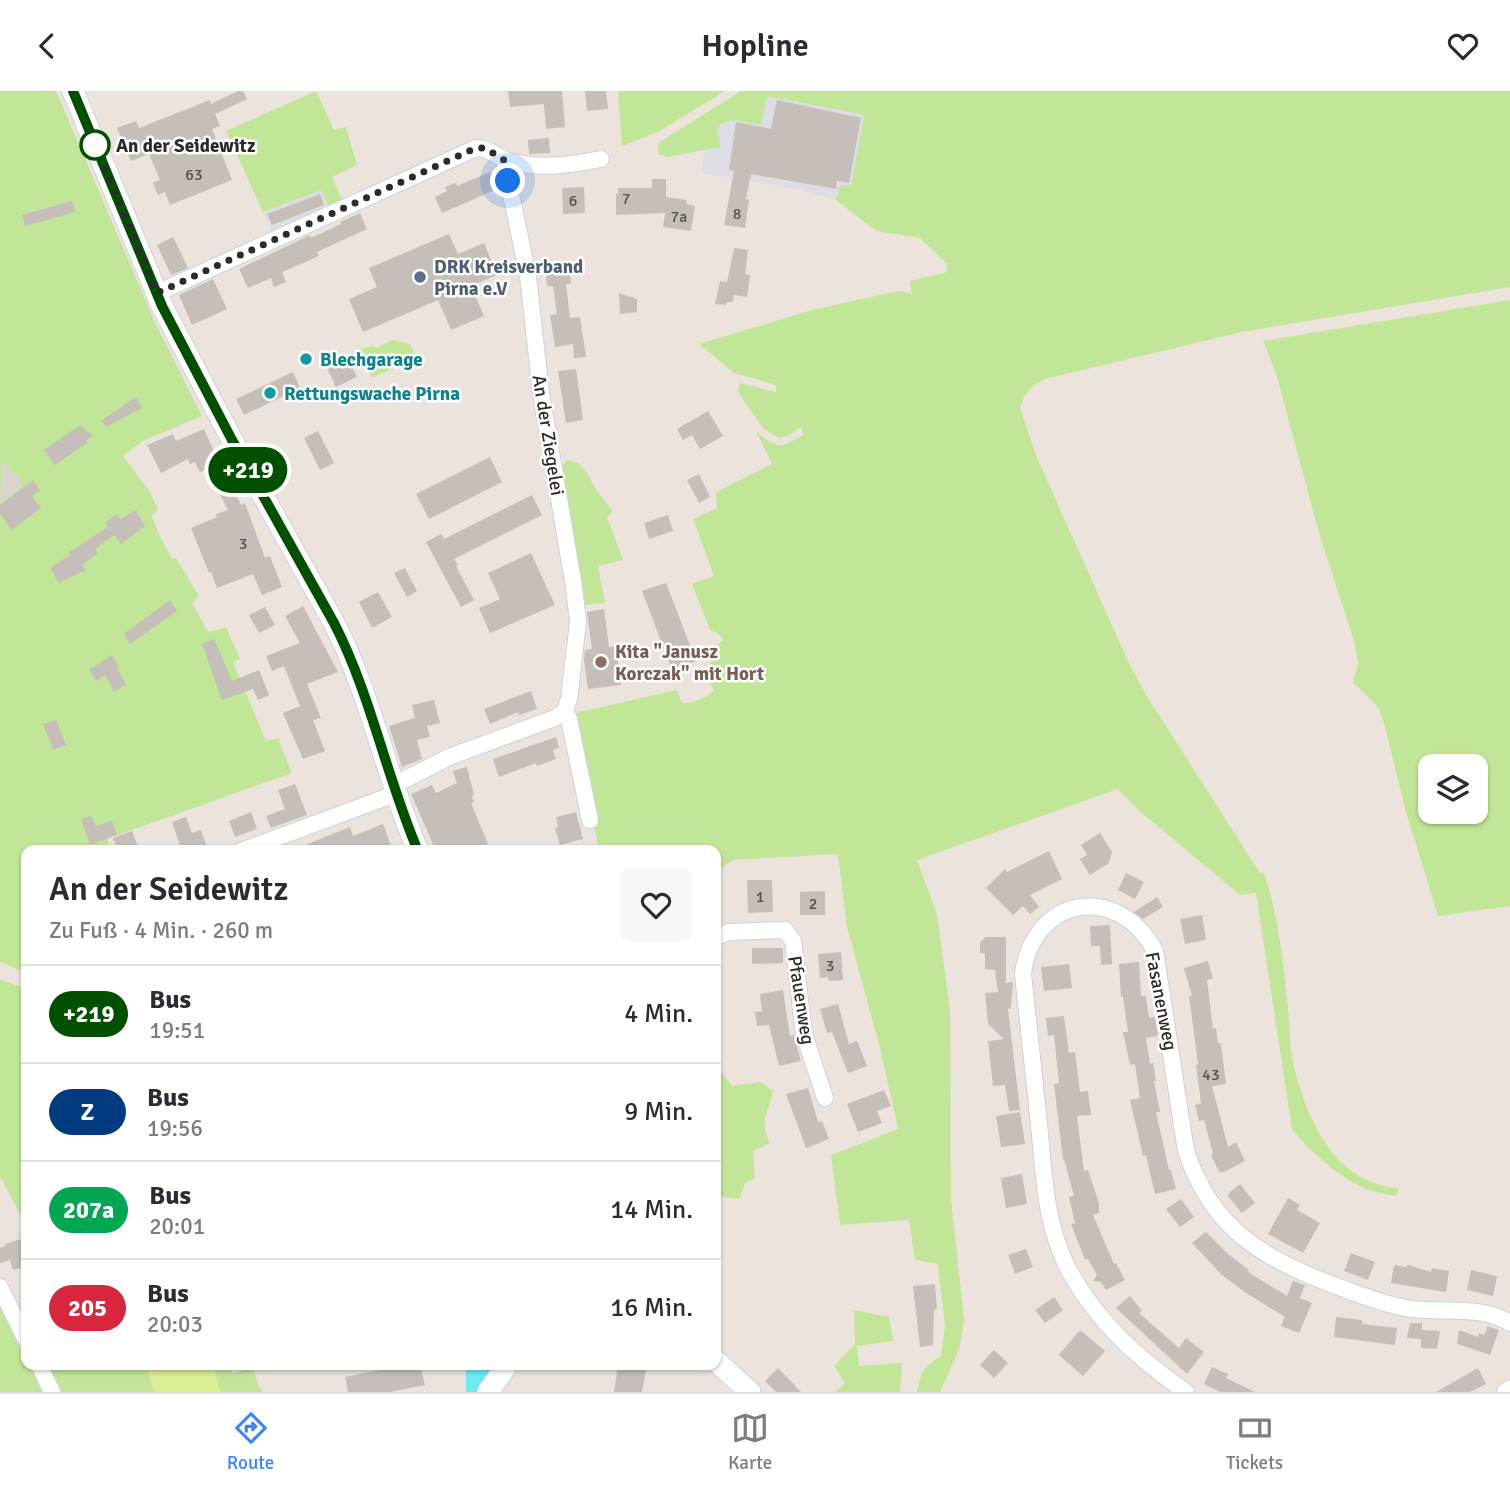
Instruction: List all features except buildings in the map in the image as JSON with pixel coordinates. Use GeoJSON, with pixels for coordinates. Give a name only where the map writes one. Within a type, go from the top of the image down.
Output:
{"type":"FeatureCollection","features":[{"type":"Feature","properties":{"kind":"main road"},"geometry":{"type":"LineString","coordinates":[[73,91],[157,293],[201,382],[343,640],[357,672],[394,790],[416,845]]}},
{"type":"Feature","properties":{"kind":"main road"},"geometry":{"type":"LineString","coordinates":[[721,1366],[750,1392]]}},
{"type":"Feature","properties":{"kind":"street"},"geometry":{"type":"LineString","coordinates":[[157,293],[464,153],[485,148],[504,160],[545,166],[569,166],[601,159]]}},
{"type":"Feature","properties":{"kind":"street","name":"An der Ziegelei"},"geometry":{"type":"LineString","coordinates":[[504,160],[528,277],[541,393],[574,587],[578,622],[569,699],[565,711],[569,719],[590,820]]}},
{"type":"Feature","properties":{"kind":"street"},"geometry":{"type":"LineString","coordinates":[[257,845],[394,790],[449,757],[555,718],[565,711]]}},
{"type":"Feature","properties":{"kind":"street","name":"Fasanenweg"},"geometry":{"type":"LineString","coordinates":[[1186,1392],[1128,1346],[1088,1300],[1070,1273],[1055,1238],[1044,1188],[1023,974],[1032,940],[1044,926],[1065,912],[1080,908],[1103,907],[1119,912],[1139,927],[1155,951],[1186,1151],[1209,1202],[1238,1234],[1274,1259],[1368,1298],[1410,1308],[1493,1315],[1510,1324]]}},
{"type":"Feature","properties":{"kind":"street","name":"Pfauenweg"},"geometry":{"type":"LineString","coordinates":[[721,935],[729,932],[785,930],[793,941],[804,1034],[825,1098]]}},
{"type":"Feature","properties":{"kind":"street"},"geometry":{"type":"LineString","coordinates":[[0,1287],[21,1330]]}},
{"type":"Feature","properties":{"kind":"street"},"geometry":{"type":"LineString","coordinates":[[41,1370],[52,1392]]}},
{"type":"Feature","properties":{"kind":"street"},"geometry":{"type":"LineString","coordinates":[[1505,1392],[1510,1388]]}},
{"type":"Feature","properties":{"kind":"shaded area"},"geometry":{"type":"Polygon","coordinates":[[[767,96],[865,115],[851,187],[840,185],[836,200],[797,189],[702,173],[704,150],[720,146],[718,126],[731,120],[761,125],[767,96]]]}},
{"type":"Feature","properties":{"kind":"shaded area"},"geometry":{"type":"Polygon","coordinates":[[[322,190],[329,209],[273,235],[263,212],[322,190]]]}},
{"type":"Feature","properties":{"kind":"shaded area"},"geometry":{"type":"Polygon","coordinates":[[[2,462],[15,473],[23,486],[0,504],[2,462]]]}},
{"type":"Feature","properties":{"kind":"green space"},"geometry":{"type":"Polygon","coordinates":[[[0,91],[56,91],[154,320],[202,416],[143,441],[123,456],[150,492],[158,509],[152,516],[159,534],[172,559],[176,558],[199,596],[192,603],[208,632],[226,627],[240,659],[233,662],[266,741],[278,738],[292,773],[107,839],[109,845],[21,845],[21,971],[0,962],[0,91]]]}},
{"type":"Feature","properties":{"kind":"green space"},"geometry":{"type":"Polygon","coordinates":[[[316,91],[334,130],[346,127],[357,165],[332,177],[343,203],[329,209],[322,190],[263,212],[226,131],[316,91]]]}},
{"type":"Feature","properties":{"kind":"green space"},"geometry":{"type":"Polygon","coordinates":[[[618,91],[725,91],[658,132],[622,146],[618,91]]]}},
{"type":"Feature","properties":{"kind":"green space"},"geometry":{"type":"Polygon","coordinates":[[[741,91],[1510,91],[1510,287],[1242,332],[1045,379],[1034,385],[1025,395],[1020,408],[1038,460],[1128,661],[1146,695],[1260,873],[1265,876],[1281,947],[1293,1062],[1315,1125],[1340,1161],[1357,1175],[1376,1184],[1399,1188],[1396,1196],[1368,1189],[1345,1177],[1315,1154],[1292,1129],[1256,893],[1240,895],[1137,809],[1118,789],[917,860],[937,914],[950,1010],[951,1200],[964,1319],[960,1347],[940,1392],[917,1392],[924,1371],[941,1356],[945,1326],[938,1264],[915,1260],[909,1220],[840,1225],[831,1155],[898,1129],[880,1048],[847,927],[838,854],[733,860],[721,868],[721,845],[598,845],[572,717],[575,713],[677,690],[682,703],[699,700],[714,691],[706,675],[713,657],[712,649],[723,640],[719,634],[710,630],[692,584],[714,576],[693,519],[717,508],[716,492],[772,464],[756,431],[779,445],[803,435],[801,427],[790,435],[779,438],[763,428],[738,392],[740,383],[776,392],[776,385],[734,373],[699,344],[812,310],[898,291],[912,294],[910,281],[947,272],[947,264],[920,238],[876,231],[836,200],[840,185],[851,186],[864,115],[767,96],[761,125],[731,120],[718,126],[720,147],[669,157],[659,154],[658,143],[741,91]]]}},
{"type":"Feature","properties":{"kind":"green space"},"geometry":{"type":"Polygon","coordinates":[[[1510,300],[1510,906],[1438,916],[1406,812],[1384,723],[1378,707],[1353,682],[1358,663],[1355,644],[1319,533],[1276,373],[1263,341],[1510,300]]]}},
{"type":"Feature","properties":{"kind":"green space"},"geometry":{"type":"Polygon","coordinates":[[[392,340],[410,344],[416,357],[372,378],[358,349],[373,346],[376,348],[392,340]]]}},
{"type":"Feature","properties":{"kind":"green space"},"geometry":{"type":"Polygon","coordinates":[[[567,460],[583,468],[613,511],[607,517],[623,560],[598,566],[605,603],[581,605],[560,469],[567,460]]]}},
{"type":"Feature","properties":{"kind":"green space"},"geometry":{"type":"Polygon","coordinates":[[[0,979],[21,987],[21,1216],[0,1176],[0,979]]]}},
{"type":"Feature","properties":{"kind":"green space"},"geometry":{"type":"Polygon","coordinates":[[[721,1072],[732,1086],[761,1082],[773,1091],[765,1122],[770,1143],[753,1151],[755,1178],[745,1183],[739,1199],[721,1197],[721,1072]]]}},
{"type":"Feature","properties":{"kind":"green space"},"geometry":{"type":"Polygon","coordinates":[[[0,1295],[21,1339],[21,1370],[36,1370],[47,1392],[0,1392],[0,1295]]]}},
{"type":"Feature","properties":{"kind":"green space"},"geometry":{"type":"Polygon","coordinates":[[[854,1310],[889,1317],[893,1341],[857,1346],[859,1366],[902,1363],[900,1392],[835,1392],[845,1383],[834,1366],[855,1344],[854,1310]]]}},
{"type":"Feature","properties":{"kind":"green space"},"geometry":{"type":"Polygon","coordinates":[[[44,1370],[148,1370],[154,1392],[55,1392],[44,1370]]]}},
{"type":"Feature","properties":{"kind":"green space"},"geometry":{"type":"Polygon","coordinates":[[[148,1370],[214,1370],[220,1392],[154,1392],[148,1370]]]}},
{"type":"Feature","properties":{"kind":"green space"},"geometry":{"type":"Polygon","coordinates":[[[214,1370],[231,1370],[232,1373],[254,1370],[263,1392],[220,1392],[214,1370]]]}},
{"type":"Feature","properties":{"kind":"waterway"},"geometry":{"type":"LineString","coordinates":[[479,1370],[479,1392]]}},
{"type":"Feature","properties":{"kind":"bus line","name":"+219"},"geometry":{"type":"LineString","coordinates":[[73,91],[162,306],[351,658],[392,786],[416,845]]}},
{"type":"Feature","properties":{"kind":"place","name":"An der Seidewitz"},"geometry":{"type":"Point","coordinates":[95,145]}},
{"type":"Feature","properties":{"kind":"place","name":"DRK Kreisverband Pirna e.V"},"geometry":{"type":"Point","coordinates":[420,277]}},
{"type":"Feature","properties":{"kind":"place","name":"Blechgarage"},"geometry":{"type":"Point","coordinates":[306,359]}},
{"type":"Feature","properties":{"kind":"place","name":"Rettungswache Pirna"},"geometry":{"type":"Point","coordinates":[270,393]}},
{"type":"Feature","properties":{"kind":"place","name":"Kita \"Janusz Korczak\" mit Hort"},"geometry":{"type":"Point","coordinates":[601,662]}},
{"type":"Feature","properties":{"kind":"route"},"geometry":{"type":"LineString","coordinates":[[95,145],[157,293],[476,148],[485,148],[504,160],[508,181]]}}]}
